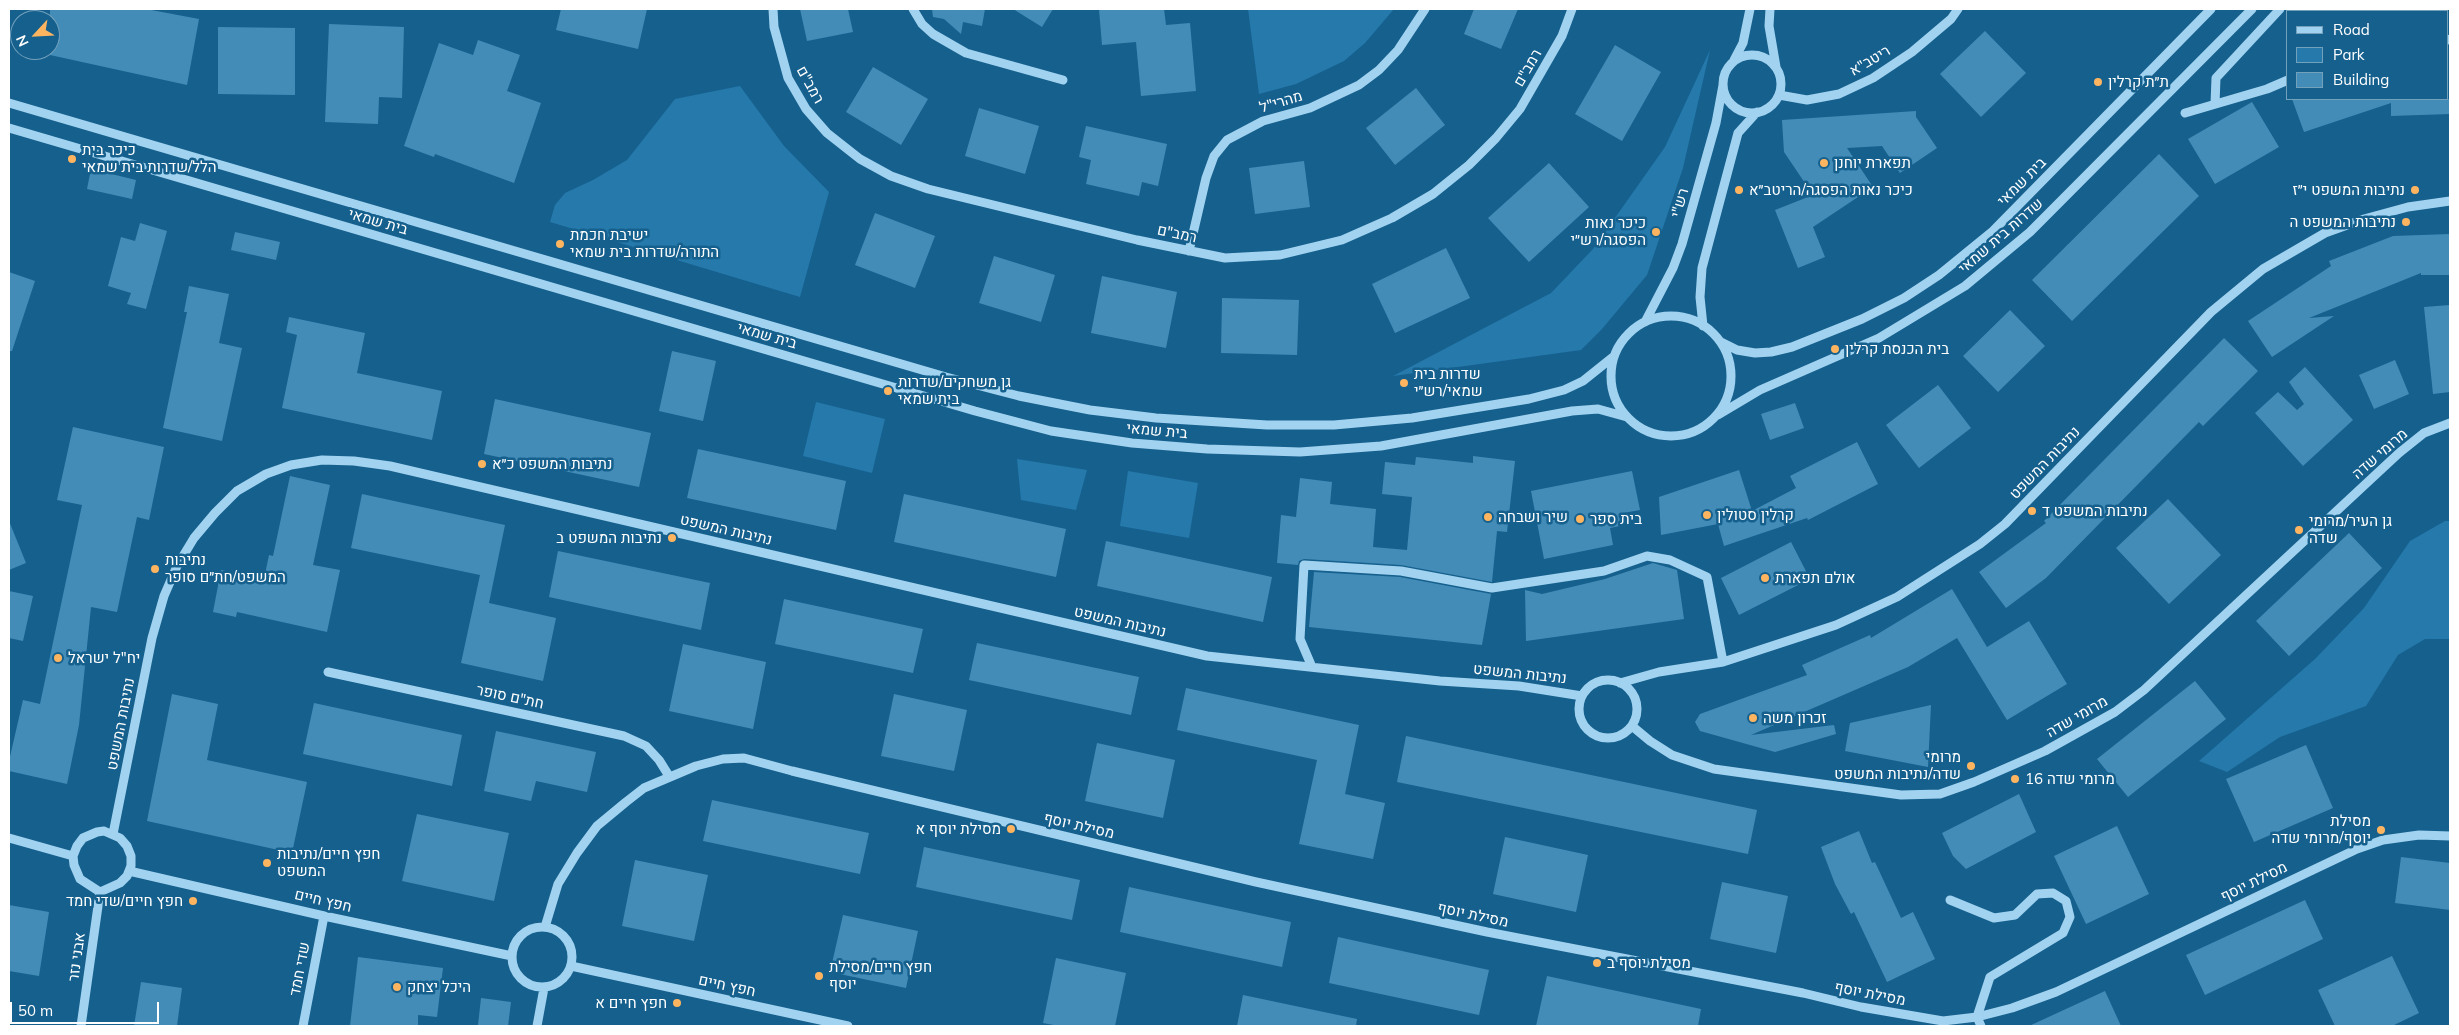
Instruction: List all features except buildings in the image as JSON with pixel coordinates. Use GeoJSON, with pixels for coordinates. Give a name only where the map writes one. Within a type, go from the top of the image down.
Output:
{"type":"FeatureCollection","features":[{"type":"Feature","properties":{"kind":"street","name":"רמב\"ם"},"geometry":{"type":"LineString","coordinates":[[773,9],[774,27],[787,73],[806,109],[827,133],[860,159],[890,176],[928,189],[1225,258],[1280,255],[1342,240],[1392,218],[1433,194],[1469,165],[1496,138],[1520,109],[1562,36],[1572,9]]}},
{"type":"Feature","properties":{"kind":"street"},"geometry":{"type":"LineString","coordinates":[[913,9],[922,24],[933,34],[966,53],[1063,80]]}},
{"type":"Feature","properties":{"kind":"street","name":"מהרי\"ל"},"geometry":{"type":"LineString","coordinates":[[1189,251],[1206,178],[1214,156],[1227,140],[1263,121],[1310,108],[1359,84],[1378,70],[1398,50],[1425,9]]}},
{"type":"Feature","properties":{"kind":"street"},"geometry":{"type":"LineString","coordinates":[[1750,9],[1742,43],[1724,76],[1723,85],[1730,103],[1748,112],[1766,109],[1778,95],[1780,76],[1776,68],[1769,26],[1770,9]]}},
{"type":"Feature","properties":{"kind":"street","name":"ריטב\"א"},"geometry":{"type":"LineString","coordinates":[[1778,95],[1807,100],[1839,94],[1873,78],[1912,52],[1951,19],[1958,9]]}},
{"type":"Feature","properties":{"kind":"street","name":"בית שמאי"},"geometry":{"type":"LineString","coordinates":[[1721,342],[1742,351],[1755,353],[1771,352],[1823,336],[1904,298],[1939,275],[1993,231],[2211,9]]}},
{"type":"Feature","properties":{"kind":"street","name":"שדרות בית שמאי"},"geometry":{"type":"LineString","coordinates":[[1718,414],[1760,390],[1879,338],[1965,286],[2030,232],[2252,9]]}},
{"type":"Feature","properties":{"kind":"street"},"geometry":{"type":"LineString","coordinates":[[2215,104],[2216,78],[2280,9]]}},
{"type":"Feature","properties":{"kind":"street"},"geometry":{"type":"LineString","coordinates":[[1734,60],[1742,56],[1761,56],[1776,68]]}},
{"type":"Feature","properties":{"kind":"street"},"geometry":{"type":"LineString","coordinates":[[2184,112],[2286,81]]}},
{"type":"Feature","properties":{"kind":"street","name":"רש\"י"},"geometry":{"type":"LineString","coordinates":[[1645,322],[1674,268],[1682,244],[1716,123],[1723,85]]}},
{"type":"Feature","properties":{"kind":"street","name":"בית שמאי"},"geometry":{"type":"LineString","coordinates":[[9,103],[946,377],[1050,403],[1156,418],[1334,425],[1412,418],[1529,399],[1564,390],[1583,381],[1613,357]]}},
{"type":"Feature","properties":{"kind":"street"},"geometry":{"type":"LineString","coordinates":[[1704,326],[1700,297],[1702,268],[1738,133],[1757,112]]}},
{"type":"Feature","properties":{"kind":"street","name":"בית שמאי"},"geometry":{"type":"LineString","coordinates":[[9,128],[966,408],[1051,431],[1132,443],[1207,449],[1300,452],[1381,446],[1534,418],[1598,409],[1628,417]]}},
{"type":"Feature","properties":{"kind":"street","name":"נתיבות המשפט"},"geometry":{"type":"LineString","coordinates":[[1620,683],[1659,672],[1722,662],[1836,625],[1897,597],[1980,544],[2006,524],[2211,312],[2263,269],[2326,233],[2364,219],[2408,207],[2450,201]]}},
{"type":"Feature","properties":{"kind":"street"},"geometry":{"type":"LineString","coordinates":[[1669,315],[1688,317],[1704,326],[1721,342],[1727,352],[1732,369],[1731,385],[1726,401],[1718,414],[1699,430],[1676,437],[1660,436],[1644,430],[1628,417],[1613,394],[1610,376],[1613,357],[1622,340],[1634,327],[1669,315]]}},
{"type":"Feature","properties":{"kind":"street","name":"מרומי שדה"},"geometry":{"type":"LineString","coordinates":[[1632,726],[1650,742],[1672,755],[1714,769],[1901,795],[1940,794],[1974,782],[2045,751],[2115,712],[2144,690],[2399,453],[2424,433],[2450,423]]}},
{"type":"Feature","properties":{"kind":"street","name":"נתיבות המשפט"},"geometry":{"type":"LineString","coordinates":[[113,834],[152,638],[164,596],[177,566],[194,538],[237,490],[266,474],[290,464],[322,460],[354,461],[390,466],[1207,656],[1440,681],[1519,686],[1582,696]]}},
{"type":"Feature","properties":{"kind":"street"},"geometry":{"type":"LineString","coordinates":[[1312,666],[1300,640],[1304,565],[1401,571],[1492,588],[1604,571],[1647,556],[1670,560],[1707,577],[1722,662]]}},
{"type":"Feature","properties":{"kind":"street","name":"חת\"ם סופר"},"geometry":{"type":"LineString","coordinates":[[328,672],[624,736],[646,746],[659,760],[668,776]]}},
{"type":"Feature","properties":{"kind":"street"},"geometry":{"type":"LineString","coordinates":[[1601,680],[1620,683],[1634,696],[1637,706],[1632,726],[1617,737],[1607,739],[1596,736],[1587,730],[1581,722],[1578,712],[1582,696],[1592,684],[1601,680]]}},
{"type":"Feature","properties":{"kind":"street","name":"מסילת יוסף"},"geometry":{"type":"LineString","coordinates":[[545,927],[558,884],[598,826],[644,788],[668,776],[723,759],[744,758],[1256,882],[1486,932],[1903,1015],[1943,1020],[1977,1017],[2012,1008],[2056,992],[2356,848],[2383,840],[2419,835],[2450,836]]}},
{"type":"Feature","properties":{"kind":"street"},"geometry":{"type":"LineString","coordinates":[[97,832],[113,834],[127,846],[131,856],[128,871],[120,883],[100,892],[88,886],[77,875],[74,856],[77,846],[87,836],[97,832]]}},
{"type":"Feature","properties":{"kind":"street"},"geometry":{"type":"LineString","coordinates":[[9,838],[74,856]]}},
{"type":"Feature","properties":{"kind":"street","name":"חפץ חיים"},"geometry":{"type":"LineString","coordinates":[[128,871],[324,916],[512,956]]}},
{"type":"Feature","properties":{"kind":"street","name":"אבני נזר"},"geometry":{"type":"LineString","coordinates":[[81,1026],[100,892]]}},
{"type":"Feature","properties":{"kind":"street"},"geometry":{"type":"LineString","coordinates":[[1950,900],[1994,918],[2015,915],[2037,894],[2054,893],[2066,902],[2070,917],[2062,933],[1990,977],[1977,1017],[1981,1026]]}},
{"type":"Feature","properties":{"kind":"street","name":"שדי חמד"},"geometry":{"type":"LineString","coordinates":[[303,1026],[324,916]]}},
{"type":"Feature","properties":{"kind":"street"},"geometry":{"type":"LineString","coordinates":[[545,927],[555,930],[564,936],[570,945],[572,956],[571,966],[561,981],[544,988],[534,986],[517,975],[513,966],[512,956],[514,946],[526,931],[545,927]]}},
{"type":"Feature","properties":{"kind":"street","name":"חפץ חיים"},"geometry":{"type":"LineString","coordinates":[[571,966],[848,1026]]}},
{"type":"Feature","properties":{"kind":"street"},"geometry":{"type":"LineString","coordinates":[[537,1026],[544,988]]}},
{"type":"Feature","properties":{"kind":"green space"},"geometry":{"type":"Polygon","coordinates":[[[1248,9],[1394,9],[1365,43],[1344,61],[1296,84],[1259,94],[1248,9]]]}},
{"type":"Feature","properties":{"kind":"green space"},"geometry":{"type":"Polygon","coordinates":[[[1710,50],[1683,168],[1647,275],[1602,329],[1581,350],[1393,376],[1551,293],[1593,249],[1665,147],[1710,50]]]}},
{"type":"Feature","properties":{"kind":"green space"},"geometry":{"type":"Polygon","coordinates":[[[740,86],[784,146],[829,192],[800,297],[550,222],[555,205],[565,193],[593,180],[627,160],[675,99],[740,86]]]}},
{"type":"Feature","properties":{"kind":"green space"},"geometry":{"type":"Polygon","coordinates":[[[816,402],[885,419],[872,473],[803,456],[816,402]]]}},
{"type":"Feature","properties":{"kind":"green space"},"geometry":{"type":"Polygon","coordinates":[[[1017,459],[1087,470],[1076,510],[1021,500],[1017,459]]]}},
{"type":"Feature","properties":{"kind":"green space"},"geometry":{"type":"Polygon","coordinates":[[[1128,471],[1198,483],[1189,538],[1120,526],[1128,471]]]}},
{"type":"Feature","properties":{"kind":"green space"},"geometry":{"type":"Polygon","coordinates":[[[2445,521],[2450,521],[2450,639],[2425,639],[2398,655],[2366,706],[2280,737],[2227,772],[2199,761],[2315,659],[2364,608],[2410,541],[2445,521]]]}},
{"type":"Feature","properties":{"kind":"place","name":"ת״ת קרלין"},"geometry":{"type":"Point","coordinates":[2098,82]}},
{"type":"Feature","properties":{"kind":"place","name":"כיכר בית הלל/שדרות בית שמאי"},"geometry":{"type":"Point","coordinates":[72,159]}},
{"type":"Feature","properties":{"kind":"place","name":"תפארת יוחנן"},"geometry":{"type":"Point","coordinates":[1824,163]}},
{"type":"Feature","properties":{"kind":"place","name":"כיכר נאות הפסגה/הריטב״א"},"geometry":{"type":"Point","coordinates":[1739,190]}},
{"type":"Feature","properties":{"kind":"place","name":"נתיבות המשפט י״ז"},"geometry":{"type":"Point","coordinates":[2415,190]}},
{"type":"Feature","properties":{"kind":"place","name":"נתיבות המשפט ה"},"geometry":{"type":"Point","coordinates":[2406,222]}},
{"type":"Feature","properties":{"kind":"place","name":"כיכר נאות הפסגה/רש״י"},"geometry":{"type":"Point","coordinates":[1656,232]}},
{"type":"Feature","properties":{"kind":"place","name":"ישיבת חכמת התורה/שדרות בית שמאי"},"geometry":{"type":"Point","coordinates":[560,244]}},
{"type":"Feature","properties":{"kind":"place","name":"בית הכנסת קרלין"},"geometry":{"type":"Point","coordinates":[1835,349]}},
{"type":"Feature","properties":{"kind":"place","name":"שדרות בית שמאי/רש״י"},"geometry":{"type":"Point","coordinates":[1404,383]}},
{"type":"Feature","properties":{"kind":"place","name":"גן משחקים/שדרות בית שמאי"},"geometry":{"type":"Point","coordinates":[888,391]}},
{"type":"Feature","properties":{"kind":"place","name":"נתיבות המשפט כ״א"},"geometry":{"type":"Point","coordinates":[482,464]}},
{"type":"Feature","properties":{"kind":"place","name":"נתיבות המשפט ד"},"geometry":{"type":"Point","coordinates":[2032,511]}},
{"type":"Feature","properties":{"kind":"place","name":"קרלין סטולין"},"geometry":{"type":"Point","coordinates":[1707,515]}},
{"type":"Feature","properties":{"kind":"place","name":"שיר ושבחה"},"geometry":{"type":"Point","coordinates":[1488,517]}},
{"type":"Feature","properties":{"kind":"place","name":"בית ספר"},"geometry":{"type":"Point","coordinates":[1580,519]}},
{"type":"Feature","properties":{"kind":"place","name":"גן העיר/מרומי שדה"},"geometry":{"type":"Point","coordinates":[2299,530]}},
{"type":"Feature","properties":{"kind":"place","name":"נתיבות המשפט ב"},"geometry":{"type":"Point","coordinates":[672,538]}},
{"type":"Feature","properties":{"kind":"place","name":"נתיבות המשפט/חת״ם סופר"},"geometry":{"type":"Point","coordinates":[155,569]}},
{"type":"Feature","properties":{"kind":"place","name":"אולם תפארת"},"geometry":{"type":"Point","coordinates":[1765,578]}},
{"type":"Feature","properties":{"kind":"place","name":"יח\"ל ישראל"},"geometry":{"type":"Point","coordinates":[58,658]}},
{"type":"Feature","properties":{"kind":"place","name":"זכרון משה"},"geometry":{"type":"Point","coordinates":[1753,718]}},
{"type":"Feature","properties":{"kind":"place","name":"מרומי שדה/נתיבות המשפט"},"geometry":{"type":"Point","coordinates":[1971,766]}},
{"type":"Feature","properties":{"kind":"place","name":"מרומי שדה 16"},"geometry":{"type":"Point","coordinates":[2015,779]}},
{"type":"Feature","properties":{"kind":"place","name":"מסילת יוסף א"},"geometry":{"type":"Point","coordinates":[1011,829]}},
{"type":"Feature","properties":{"kind":"place","name":"מסילת יוסף/מרומי שדה"},"geometry":{"type":"Point","coordinates":[2381,830]}},
{"type":"Feature","properties":{"kind":"place","name":"חפץ חיים/נתיבות המשפט"},"geometry":{"type":"Point","coordinates":[267,863]}},
{"type":"Feature","properties":{"kind":"place","name":"חפץ חיים/שדי חמד"},"geometry":{"type":"Point","coordinates":[193,901]}},
{"type":"Feature","properties":{"kind":"place","name":"מסילת יוסף ב"},"geometry":{"type":"Point","coordinates":[1597,963]}},
{"type":"Feature","properties":{"kind":"place","name":"חפץ חיים/מסילת יוסף"},"geometry":{"type":"Point","coordinates":[819,976]}},
{"type":"Feature","properties":{"kind":"place","name":"היכל יצחק"},"geometry":{"type":"Point","coordinates":[397,987]}},
{"type":"Feature","properties":{"kind":"place","name":"חפץ חיים א"},"geometry":{"type":"Point","coordinates":[677,1003]}}]}
